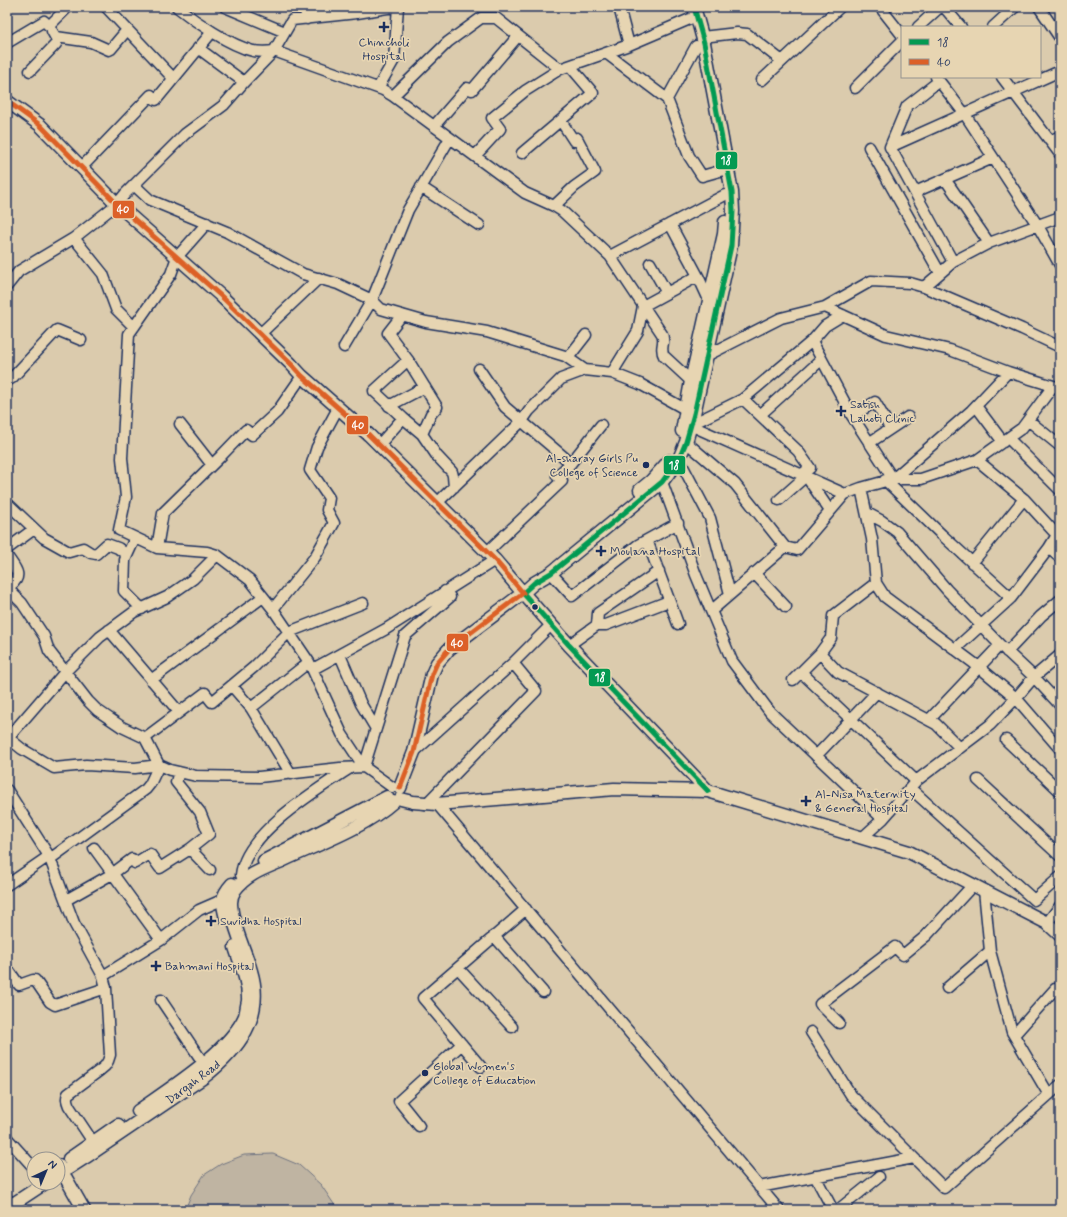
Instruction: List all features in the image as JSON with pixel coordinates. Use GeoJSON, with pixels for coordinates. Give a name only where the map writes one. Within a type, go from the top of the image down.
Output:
{"type":"FeatureCollection","features":[{"type":"Feature","properties":{"kind":"main road"},"geometry":{"type":"LineString","coordinates":[[686,7],[699,41]]}},
{"type":"Feature","properties":{"kind":"main road"},"geometry":{"type":"LineString","coordinates":[[222,900],[226,890],[241,875],[259,863],[395,794],[414,752],[432,674],[437,663],[449,649],[534,583],[551,573],[662,482],[679,459],[686,442],[690,416],[706,356],[731,246],[733,211],[732,192],[724,170],[699,41],[694,7]]}},
{"type":"Feature","properties":{"kind":"main road"},"geometry":{"type":"LineString","coordinates":[[7,101],[40,125],[117,204],[221,296],[302,376],[379,445],[491,556],[568,645],[708,791]]}},
{"type":"Feature","properties":{"kind":"main road"},"geometry":{"type":"LineString","coordinates":[[534,583],[540,573],[651,481],[675,452],[690,416],[691,381],[724,234],[724,170]]}},
{"type":"Feature","properties":{"kind":"main road"},"geometry":{"type":"LineString","coordinates":[[395,794],[409,802],[432,804],[614,789],[708,791],[909,852],[1047,923],[1060,935]]}},
{"type":"Feature","properties":{"kind":"main road","name":"Dargah Road"},"geometry":{"type":"LineString","coordinates":[[66,1167],[86,1157],[204,1077],[244,1036],[254,1012],[256,994],[252,973],[234,921],[231,905],[232,898],[238,887],[248,877],[267,867],[359,825],[382,811],[395,794]]}},
{"type":"Feature","properties":{"kind":"main road","name":"Dargah Road"},"geometry":{"type":"LineString","coordinates":[[66,1164],[93,1142],[204,1064],[230,1039],[245,1016],[248,1000],[247,988],[228,927],[222,900]]}},
{"type":"Feature","properties":{"kind":"main road"},"geometry":{"type":"LineString","coordinates":[[66,1181],[84,1210]]}},
{"type":"Feature","properties":{"kind":"main road"},"geometry":{"type":"LineString","coordinates":[[7,1202],[26,1188]]}},
{"type":"Feature","properties":{"kind":"main road"},"geometry":{"type":"LineString","coordinates":[[7,1202],[29,1191]]}},
{"type":"Feature","properties":{"kind":"street"},"geometry":{"type":"LineString","coordinates":[[49,26],[68,7]]}},
{"type":"Feature","properties":{"kind":"street"},"geometry":{"type":"LineString","coordinates":[[106,7],[173,78]]}},
{"type":"Feature","properties":{"kind":"street"},"geometry":{"type":"LineString","coordinates":[[177,7],[212,32],[228,41],[252,51],[274,51],[378,88],[393,96],[525,194],[554,206],[562,211],[610,256],[664,337],[662,352],[691,381]]}},
{"type":"Feature","properties":{"kind":"street"},"geometry":{"type":"LineString","coordinates":[[225,7],[285,32]]}},
{"type":"Feature","properties":{"kind":"street"},"geometry":{"type":"LineString","coordinates":[[304,7],[307,19]]}},
{"type":"Feature","properties":{"kind":"street"},"geometry":{"type":"LineString","coordinates":[[7,286],[19,272],[74,238],[117,204],[125,194],[185,134],[224,105],[274,51],[292,20],[307,19],[357,10],[393,7]]}},
{"type":"Feature","properties":{"kind":"street"},"geometry":{"type":"LineString","coordinates":[[378,88],[394,60],[398,7]]}},
{"type":"Feature","properties":{"kind":"street"},"geometry":{"type":"LineString","coordinates":[[619,7],[629,45]]}},
{"type":"Feature","properties":{"kind":"street"},"geometry":{"type":"LineString","coordinates":[[762,80],[840,7]]}},
{"type":"Feature","properties":{"kind":"street"},"geometry":{"type":"LineString","coordinates":[[880,7],[901,34]]}},
{"type":"Feature","properties":{"kind":"street"},"geometry":{"type":"LineString","coordinates":[[944,7],[960,26]]}},
{"type":"Feature","properties":{"kind":"street"},"geometry":{"type":"LineString","coordinates":[[994,26],[1015,7]]}},
{"type":"Feature","properties":{"kind":"street"},"geometry":{"type":"LineString","coordinates":[[1039,7],[1060,38]]}},
{"type":"Feature","properties":{"kind":"street"},"geometry":{"type":"LineString","coordinates":[[919,26],[935,9]]}},
{"type":"Feature","properties":{"kind":"street"},"geometry":{"type":"LineString","coordinates":[[393,96],[448,42],[481,18],[496,18],[518,36],[565,68],[593,93],[522,153]]}},
{"type":"Feature","properties":{"kind":"street"},"geometry":{"type":"LineString","coordinates":[[475,156],[500,129],[492,118],[525,91],[565,68],[629,45],[690,19]]}},
{"type":"Feature","properties":{"kind":"street"},"geometry":{"type":"LineString","coordinates":[[7,43],[44,21],[49,26],[56,37],[56,44],[30,71]]}},
{"type":"Feature","properties":{"kind":"street"},"geometry":{"type":"LineString","coordinates":[[56,37],[91,42],[109,50],[127,30]]}},
{"type":"Feature","properties":{"kind":"street"},"geometry":{"type":"LineString","coordinates":[[82,167],[151,95],[156,100],[212,32]]}},
{"type":"Feature","properties":{"kind":"street"},"geometry":{"type":"LineString","coordinates":[[667,99],[699,41],[737,33],[747,34],[782,61]]}},
{"type":"Feature","properties":{"kind":"street"},"geometry":{"type":"LineString","coordinates":[[434,126],[467,88],[472,90],[518,36]]}},
{"type":"Feature","properties":{"kind":"street"},"geometry":{"type":"LineString","coordinates":[[855,88],[901,42]]}},
{"type":"Feature","properties":{"kind":"street"},"geometry":{"type":"LineString","coordinates":[[198,48],[244,82]]}},
{"type":"Feature","properties":{"kind":"street"},"geometry":{"type":"LineString","coordinates":[[606,53],[667,99],[689,156],[702,176],[724,170]]}},
{"type":"Feature","properties":{"kind":"street"},"geometry":{"type":"LineString","coordinates":[[890,147],[1060,71]]}},
{"type":"Feature","properties":{"kind":"street"},"geometry":{"type":"LineString","coordinates":[[1003,78],[1060,154]]}},
{"type":"Feature","properties":{"kind":"street"},"geometry":{"type":"LineString","coordinates":[[890,147],[907,106],[937,79],[964,113],[1038,226],[1060,265]]}},
{"type":"Feature","properties":{"kind":"street"},"geometry":{"type":"LineString","coordinates":[[554,206],[574,187],[595,172],[577,138],[574,141],[561,121]]}},
{"type":"Feature","properties":{"kind":"street"},"geometry":{"type":"LineString","coordinates":[[1050,141],[1060,136]]}},
{"type":"Feature","properties":{"kind":"street"},"geometry":{"type":"LineString","coordinates":[[344,347],[372,300],[408,210],[450,138]]}},
{"type":"Feature","properties":{"kind":"street"},"geometry":{"type":"LineString","coordinates":[[869,147],[940,273]]}},
{"type":"Feature","properties":{"kind":"street"},"geometry":{"type":"LineString","coordinates":[[890,147],[953,262]]}},
{"type":"Feature","properties":{"kind":"street"},"geometry":{"type":"LineString","coordinates":[[915,192],[993,158]]}},
{"type":"Feature","properties":{"kind":"street"},"geometry":{"type":"LineString","coordinates":[[945,179],[988,243]]}},
{"type":"Feature","properties":{"kind":"street"},"geometry":{"type":"LineString","coordinates":[[134,186],[150,200],[227,232],[303,274],[338,284],[372,300],[381,309],[426,322],[487,332],[565,356],[586,370]]}},
{"type":"Feature","properties":{"kind":"street"},"geometry":{"type":"LineString","coordinates":[[422,187],[479,225]]}},
{"type":"Feature","properties":{"kind":"street"},"geometry":{"type":"LineString","coordinates":[[610,256],[724,195]]}},
{"type":"Feature","properties":{"kind":"street"},"geometry":{"type":"LineString","coordinates":[[924,287],[953,262],[988,243],[1060,217]]}},
{"type":"Feature","properties":{"kind":"street"},"geometry":{"type":"LineString","coordinates":[[207,223],[177,257],[171,274],[129,334],[122,458],[126,497],[119,530],[157,548],[207,552],[217,555],[250,580],[273,609],[311,666],[342,734],[364,767],[395,794]]}},
{"type":"Feature","properties":{"kind":"street"},"geometry":{"type":"LineString","coordinates":[[670,224],[709,300]]}},
{"type":"Feature","properties":{"kind":"street"},"geometry":{"type":"LineString","coordinates":[[74,238],[103,274],[116,309],[134,327]]}},
{"type":"Feature","properties":{"kind":"street"},"geometry":{"type":"LineString","coordinates":[[650,262],[667,293]]}},
{"type":"Feature","properties":{"kind":"street"},"geometry":{"type":"LineString","coordinates":[[612,373],[638,331],[644,306],[698,276]]}},
{"type":"Feature","properties":{"kind":"street"},"geometry":{"type":"LineString","coordinates":[[260,334],[319,278]]}},
{"type":"Feature","properties":{"kind":"street"},"geometry":{"type":"LineString","coordinates":[[706,356],[781,318],[825,306],[871,281],[910,283],[924,287],[1022,328],[1060,347]]}},
{"type":"Feature","properties":{"kind":"street"},"geometry":{"type":"LineString","coordinates":[[686,442],[735,484],[785,547],[797,550],[845,494],[889,480],[921,479],[977,460],[1022,428],[1057,387],[1008,372],[950,350],[886,335],[825,306]]}},
{"type":"Feature","properties":{"kind":"street"},"geometry":{"type":"LineString","coordinates":[[402,315],[388,333],[408,360],[437,407],[431,414],[422,434]]}},
{"type":"Feature","properties":{"kind":"street"},"geometry":{"type":"LineString","coordinates":[[690,416],[742,399],[812,341],[825,326],[843,315]]}},
{"type":"Feature","properties":{"kind":"street"},"geometry":{"type":"LineString","coordinates":[[7,381],[12,378],[57,330],[81,340]]}},
{"type":"Feature","properties":{"kind":"street"},"geometry":{"type":"LineString","coordinates":[[568,358],[586,335]]}},
{"type":"Feature","properties":{"kind":"street"},"geometry":{"type":"LineString","coordinates":[[812,341],[852,416],[869,443],[889,480],[972,563],[1010,598]]}},
{"type":"Feature","properties":{"kind":"street"},"geometry":{"type":"LineString","coordinates":[[408,360],[374,391],[422,434],[437,456],[452,472],[454,487]]}},
{"type":"Feature","properties":{"kind":"street"},"geometry":{"type":"LineString","coordinates":[[760,415],[821,360]]}},
{"type":"Feature","properties":{"kind":"street"},"geometry":{"type":"LineString","coordinates":[[479,369],[505,407],[571,463]]}},
{"type":"Feature","properties":{"kind":"street"},"geometry":{"type":"LineString","coordinates":[[437,503],[522,421],[529,411],[561,379],[586,370],[612,373],[640,384],[690,416],[804,475],[845,494]]}},
{"type":"Feature","properties":{"kind":"street"},"geometry":{"type":"LineString","coordinates":[[889,480],[976,406],[1008,372]]}},
{"type":"Feature","properties":{"kind":"street"},"geometry":{"type":"LineString","coordinates":[[157,548],[163,513],[246,430],[252,435],[277,412],[302,376]]}},
{"type":"Feature","properties":{"kind":"street"},"geometry":{"type":"LineString","coordinates":[[390,406],[425,387]]}},
{"type":"Feature","properties":{"kind":"street"},"geometry":{"type":"LineString","coordinates":[[742,399],[798,451],[810,468],[779,500]]}},
{"type":"Feature","properties":{"kind":"street"},"geometry":{"type":"LineString","coordinates":[[852,416],[875,402],[890,428]]}},
{"type":"Feature","properties":{"kind":"street"},"geometry":{"type":"LineString","coordinates":[[976,406],[1006,440],[1060,490]]}},
{"type":"Feature","properties":{"kind":"street"},"geometry":{"type":"LineString","coordinates":[[273,609],[315,557],[334,523],[327,510],[329,498],[310,470],[317,447],[338,408]]}},
{"type":"Feature","properties":{"kind":"street"},"geometry":{"type":"LineString","coordinates":[[869,443],[908,417]]}},
{"type":"Feature","properties":{"kind":"street"},"geometry":{"type":"LineString","coordinates":[[379,445],[403,418]]}},
{"type":"Feature","properties":{"kind":"street"},"geometry":{"type":"LineString","coordinates":[[1028,420],[1060,446]]}},
{"type":"Feature","properties":{"kind":"street"},"geometry":{"type":"LineString","coordinates":[[180,424],[212,465]]}},
{"type":"Feature","properties":{"kind":"street"},"geometry":{"type":"LineString","coordinates":[[251,708],[311,666],[340,655],[386,629],[445,591],[491,556],[562,481],[557,476],[571,463],[601,425]]}},
{"type":"Feature","properties":{"kind":"street"},"geometry":{"type":"LineString","coordinates":[[679,459],[710,518],[730,594]]}},
{"type":"Feature","properties":{"kind":"street"},"geometry":{"type":"LineString","coordinates":[[954,649],[1010,598],[1049,548],[1058,532],[1024,499],[977,460]]}},
{"type":"Feature","properties":{"kind":"street"},"geometry":{"type":"LineString","coordinates":[[804,475],[830,512]]}},
{"type":"Feature","properties":{"kind":"street"},"geometry":{"type":"LineString","coordinates":[[662,482],[696,575],[732,661],[770,712],[883,819]]}},
{"type":"Feature","properties":{"kind":"street"},"geometry":{"type":"LineString","coordinates":[[861,488],[872,539],[876,583],[885,597],[978,667],[1016,698],[1060,749]]}},
{"type":"Feature","properties":{"kind":"street"},"geometry":{"type":"LineString","coordinates":[[972,563],[1024,499]]}},
{"type":"Feature","properties":{"kind":"street"},"geometry":{"type":"LineString","coordinates":[[7,503],[46,540],[69,552],[84,548],[91,553],[96,554],[107,544],[118,548],[127,555]]}},
{"type":"Feature","properties":{"kind":"street"},"geometry":{"type":"LineString","coordinates":[[867,513],[882,521],[897,532],[946,590],[1034,677],[1060,705]]}},
{"type":"Feature","properties":{"kind":"street"},"geometry":{"type":"LineString","coordinates":[[551,573],[572,596],[638,545],[678,523]]}},
{"type":"Feature","properties":{"kind":"street"},"geometry":{"type":"LineString","coordinates":[[7,549],[34,529]]}},
{"type":"Feature","properties":{"kind":"street"},"geometry":{"type":"LineString","coordinates":[[135,538],[125,560],[124,591],[142,609]]}},
{"type":"Feature","properties":{"kind":"street"},"geometry":{"type":"LineString","coordinates":[[647,540],[678,624]]}},
{"type":"Feature","properties":{"kind":"street"},"geometry":{"type":"LineString","coordinates":[[711,611],[785,547]]}},
{"type":"Feature","properties":{"kind":"street"},"geometry":{"type":"LineString","coordinates":[[1049,548],[1060,558]]}},
{"type":"Feature","properties":{"kind":"street"},"geometry":{"type":"LineString","coordinates":[[217,555],[193,579],[167,597],[142,609],[100,637],[65,672],[8,738],[22,749],[54,768],[86,765],[135,768],[159,765],[196,776],[251,777],[364,767]]}},
{"type":"Feature","properties":{"kind":"street"},"geometry":{"type":"LineString","coordinates":[[7,556],[18,576],[11,585],[10,589],[22,603],[44,636],[49,651],[97,710],[122,727],[145,738],[159,765]]}},
{"type":"Feature","properties":{"kind":"street"},"geometry":{"type":"LineString","coordinates":[[596,625],[598,613],[659,571]]}},
{"type":"Feature","properties":{"kind":"street"},"geometry":{"type":"LineString","coordinates":[[754,573],[786,607]]}},
{"type":"Feature","properties":{"kind":"street"},"geometry":{"type":"LineString","coordinates":[[793,680],[820,653],[831,638],[833,616],[876,583]]}},
{"type":"Feature","properties":{"kind":"street"},"geometry":{"type":"LineString","coordinates":[[364,767],[405,636],[450,597],[445,591]]}},
{"type":"Feature","properties":{"kind":"street"},"geometry":{"type":"LineString","coordinates":[[152,680],[263,597]]}},
{"type":"Feature","properties":{"kind":"street"},"geometry":{"type":"LineString","coordinates":[[929,720],[978,667],[1004,648],[1060,600]]}},
{"type":"Feature","properties":{"kind":"street"},"geometry":{"type":"LineString","coordinates":[[568,645],[596,625],[606,625],[670,601]]}},
{"type":"Feature","properties":{"kind":"street"},"geometry":{"type":"LineString","coordinates":[[145,738],[205,693],[212,702],[254,667],[289,632],[363,603]]}},
{"type":"Feature","properties":{"kind":"street"},"geometry":{"type":"LineString","coordinates":[[414,752],[513,663],[551,625]]}},
{"type":"Feature","properties":{"kind":"street"},"geometry":{"type":"LineString","coordinates":[[109,630],[180,712]]}},
{"type":"Feature","properties":{"kind":"street"},"geometry":{"type":"LineString","coordinates":[[820,653],[838,672],[936,724],[960,748]]}},
{"type":"Feature","properties":{"kind":"street"},"geometry":{"type":"LineString","coordinates":[[340,655],[361,704],[376,729]]}},
{"type":"Feature","properties":{"kind":"street"},"geometry":{"type":"LineString","coordinates":[[863,838],[883,819],[913,784],[990,725],[1034,677],[1060,655]]}},
{"type":"Feature","properties":{"kind":"street"},"geometry":{"type":"LineString","coordinates":[[513,663],[536,691],[432,804],[526,909],[779,1210]]}},
{"type":"Feature","properties":{"kind":"street"},"geometry":{"type":"LineString","coordinates":[[801,672],[851,719],[913,784],[1034,900],[1060,877]]}},
{"type":"Feature","properties":{"kind":"street"},"geometry":{"type":"LineString","coordinates":[[232,686],[251,708],[291,774]]}},
{"type":"Feature","properties":{"kind":"street"},"geometry":{"type":"LineString","coordinates":[[816,756],[877,692]]}},
{"type":"Feature","properties":{"kind":"street"},"geometry":{"type":"LineString","coordinates":[[1006,740],[1059,787]]}},
{"type":"Feature","properties":{"kind":"street"},"geometry":{"type":"LineString","coordinates":[[7,885],[50,857],[146,789],[159,765]]}},
{"type":"Feature","properties":{"kind":"street"},"geometry":{"type":"LineString","coordinates":[[241,875],[242,866],[253,845],[273,824],[350,768]]}},
{"type":"Feature","properties":{"kind":"street"},"geometry":{"type":"LineString","coordinates":[[66,900],[112,874],[132,859],[135,863],[150,854],[160,868],[190,849],[209,834],[200,812],[176,782],[179,772]]}},
{"type":"Feature","properties":{"kind":"street"},"geometry":{"type":"LineString","coordinates":[[978,780],[1060,856]]}},
{"type":"Feature","properties":{"kind":"street"},"geometry":{"type":"LineString","coordinates":[[7,790],[11,806],[50,857],[74,923],[103,976],[106,988],[110,1055],[108,1061],[99,1072],[66,1097],[69,1106],[93,1142]]}},
{"type":"Feature","properties":{"kind":"street"},"geometry":{"type":"LineString","coordinates":[[94,848],[161,940]]}},
{"type":"Feature","properties":{"kind":"street"},"geometry":{"type":"LineString","coordinates":[[190,849],[210,870]]}},
{"type":"Feature","properties":{"kind":"street"},"geometry":{"type":"LineString","coordinates":[[839,1023],[820,1004],[895,947],[903,955],[926,936],[973,885]]}},
{"type":"Feature","properties":{"kind":"street"},"geometry":{"type":"LineString","coordinates":[[984,890],[990,951],[1012,1032],[1049,1095]]}},
{"type":"Feature","properties":{"kind":"street"},"geometry":{"type":"LineString","coordinates":[[103,976],[161,940],[199,910],[222,900]]}},
{"type":"Feature","properties":{"kind":"street"},"geometry":{"type":"LineString","coordinates":[[1047,923],[1060,906]]}},
{"type":"Feature","properties":{"kind":"street"},"geometry":{"type":"LineString","coordinates":[[481,1066],[423,998],[526,909]]}},
{"type":"Feature","properties":{"kind":"street"},"geometry":{"type":"LineString","coordinates":[[494,936],[543,992]]}},
{"type":"Feature","properties":{"kind":"street"},"geometry":{"type":"LineString","coordinates":[[947,988],[990,951]]}},
{"type":"Feature","properties":{"kind":"street"},"geometry":{"type":"LineString","coordinates":[[458,968],[512,1027]]}},
{"type":"Feature","properties":{"kind":"street"},"geometry":{"type":"LineString","coordinates":[[8,971],[18,985],[35,980],[50,1002],[55,1004],[106,988]]}},
{"type":"Feature","properties":{"kind":"street"},"geometry":{"type":"LineString","coordinates":[[1014,1035],[1055,989]]}},
{"type":"Feature","properties":{"kind":"street"},"geometry":{"type":"LineString","coordinates":[[161,1000],[204,1064]]}},
{"type":"Feature","properties":{"kind":"street"},"geometry":{"type":"LineString","coordinates":[[811,1032],[851,1095],[944,1188],[1060,1085]]}},
{"type":"Feature","properties":{"kind":"street"},"geometry":{"type":"LineString","coordinates":[[419,1126],[399,1102],[462,1044]]}},
{"type":"Feature","properties":{"kind":"street"},"geometry":{"type":"LineString","coordinates":[[7,1138],[26,1159]]}},
{"type":"Feature","properties":{"kind":"street"},"geometry":{"type":"LineString","coordinates":[[759,1187],[914,1158]]}},
{"type":"Feature","properties":{"kind":"street"},"geometry":{"type":"LineString","coordinates":[[815,1176],[833,1210]]}},
{"type":"Feature","properties":{"kind":"street"},"geometry":{"type":"LineString","coordinates":[[838,1210],[879,1178]]}},
{"type":"Feature","properties":{"kind":"shaded area"},"geometry":{"type":"Polygon","coordinates":[[[273,1154],[299,1165],[321,1185],[338,1210],[185,1210],[191,1195],[204,1175],[221,1164],[244,1155],[273,1154]]]}},
{"type":"Feature","properties":{"kind":"transit line","name":"18"},"geometry":{"type":"LineString","coordinates":[[694,7],[704,43],[732,192],[733,211],[731,246],[694,414],[686,442],[679,459],[662,482],[551,573],[534,583],[523,593],[569,645],[708,791]]}},
{"type":"Feature","properties":{"kind":"transit line","name":"40"},"geometry":{"type":"LineString","coordinates":[[7,101],[40,125],[117,204],[221,296],[302,376],[369,435],[495,560],[523,593],[449,649],[437,663],[432,674],[414,752],[400,788]]}},
{"type":"Feature","properties":{"kind":"place","name":"Chincholi Hospital"},"geometry":{"type":"Point","coordinates":[384,27]}},
{"type":"Feature","properties":{"kind":"place","name":"Satish Lahoti Clinic"},"geometry":{"type":"Point","coordinates":[841,411]}},
{"type":"Feature","properties":{"kind":"place","name":"Al-sharay Girls Pu College of Science"},"geometry":{"type":"Point","coordinates":[646,465]}},
{"type":"Feature","properties":{"kind":"place","name":"Moulana Hospital"},"geometry":{"type":"Point","coordinates":[601,551]}},
{"type":"Feature","properties":{"kind":"place","name":"Al-Nisa Maternity & General Hospital"},"geometry":{"type":"Point","coordinates":[806,801]}},
{"type":"Feature","properties":{"kind":"place","name":"Suvidha Hospital"},"geometry":{"type":"Point","coordinates":[211,921]}},
{"type":"Feature","properties":{"kind":"place","name":"Bahmani Hospital"},"geometry":{"type":"Point","coordinates":[156,966]}},
{"type":"Feature","properties":{"kind":"place","name":"Global Women's College of Education"},"geometry":{"type":"Point","coordinates":[425,1073]}}]}
